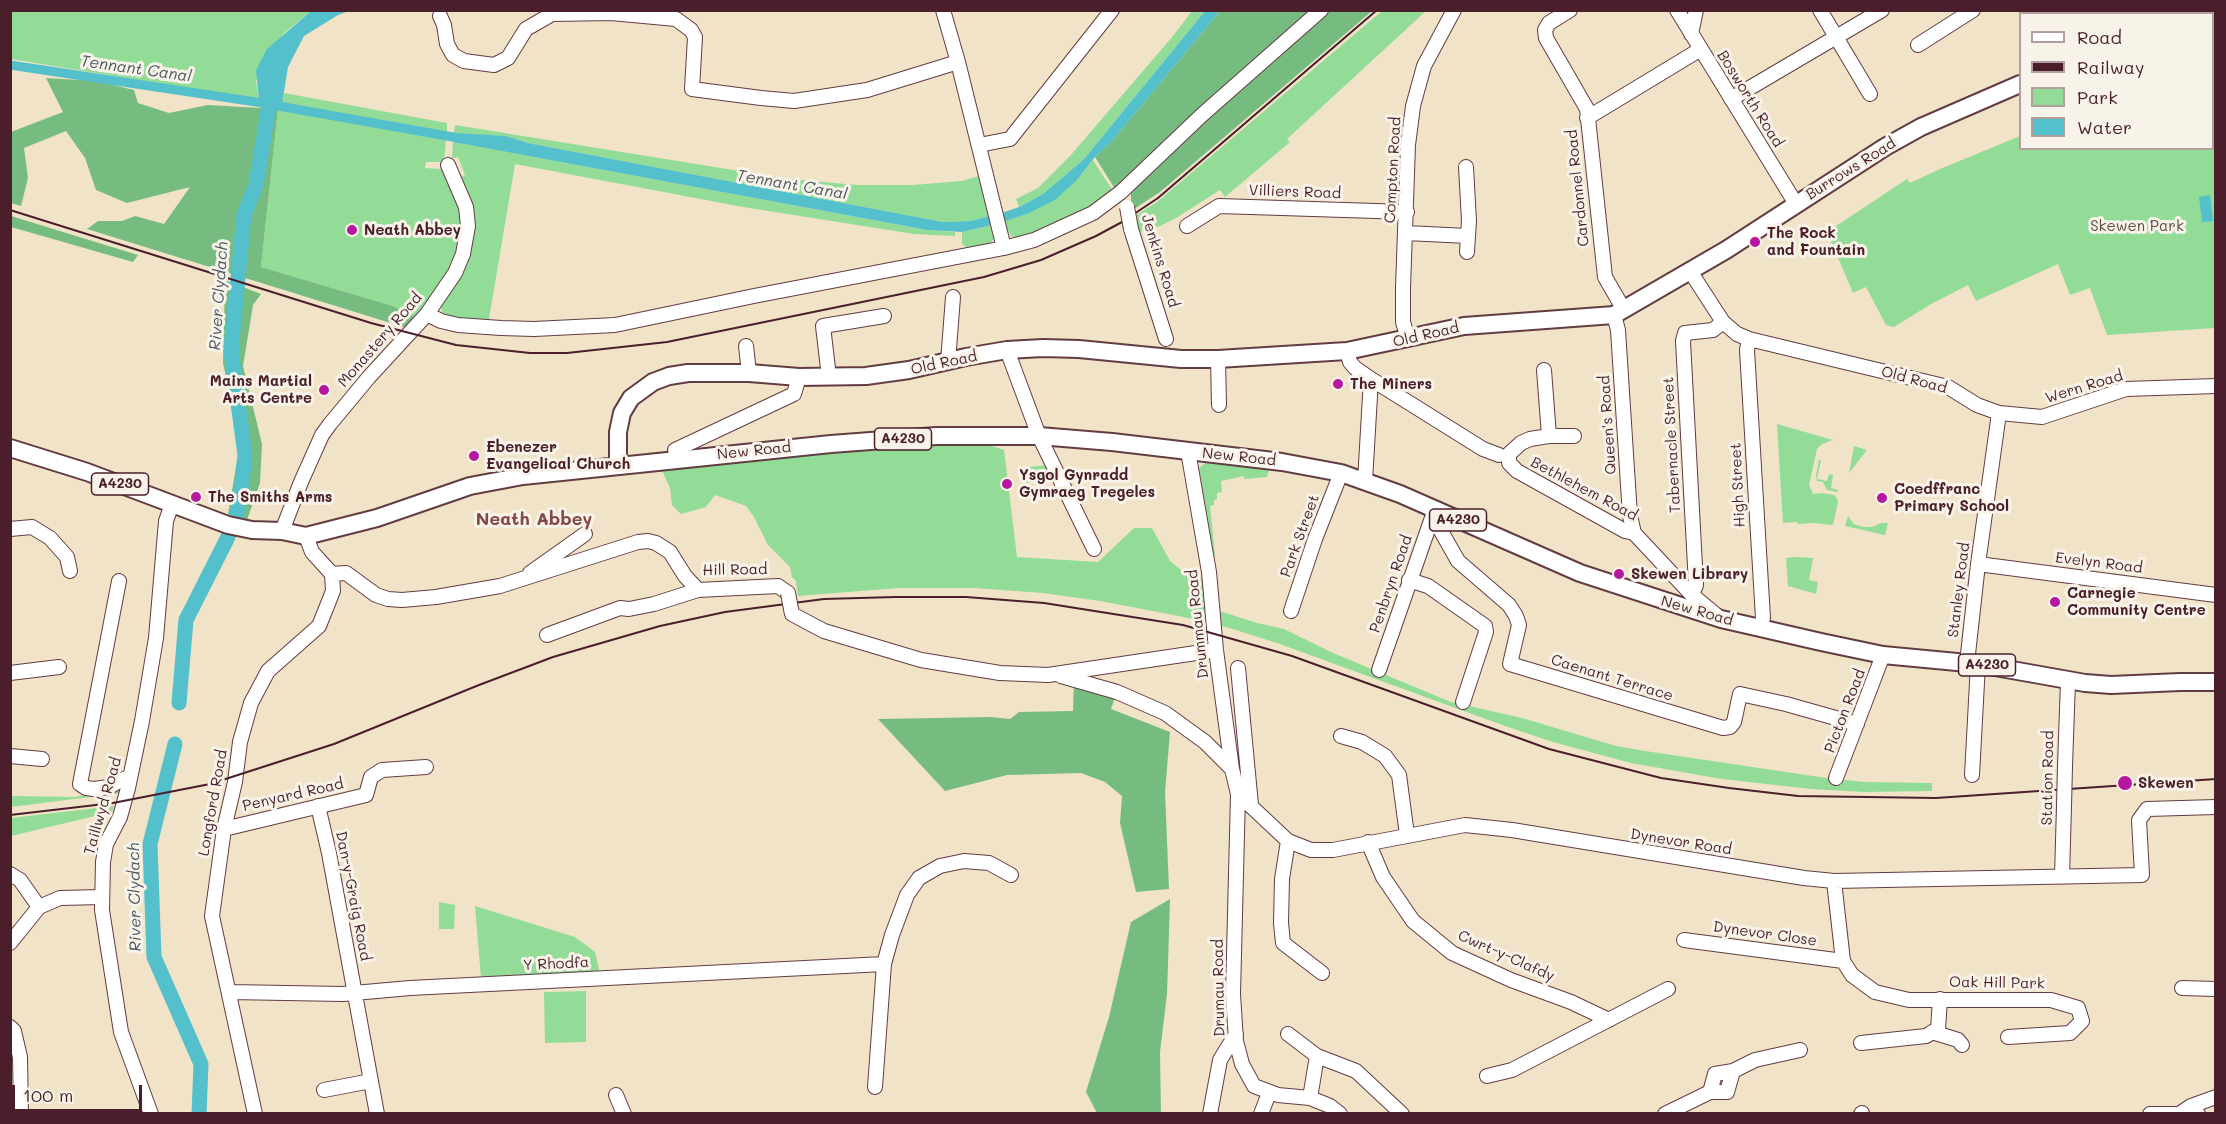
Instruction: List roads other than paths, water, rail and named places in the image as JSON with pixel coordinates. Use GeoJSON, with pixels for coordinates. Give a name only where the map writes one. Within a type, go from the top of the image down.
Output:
{"type":"FeatureCollection","features":[{"type":"Feature","properties":{"kind":"main road","name":"Burrows Road"},"geometry":{"type":"LineString","coordinates":[[1690,271],[1885,147],[1921,127],[2019,84]]}},
{"type":"Feature","properties":{"kind":"main road","name":"Old Road"},"geometry":{"type":"LineString","coordinates":[[618,465],[618,432],[622,413],[631,398],[645,387],[669,376],[688,373],[749,373],[799,377],[866,376],[909,370],[1007,350],[1043,348],[1079,349],[1181,359],[1347,351],[1441,330],[1484,324],[1619,313],[1690,271]]}},
{"type":"Feature","properties":{"kind":"main road","name":"New Road"},"geometry":{"type":"LineString","coordinates":[[172,504],[233,526],[306,536],[377,518],[489,481],[618,465],[936,436],[1039,436],[1112,442],[1293,463],[1341,473],[1365,481],[1434,513],[1580,573],[1721,619],[1883,655],[1972,663],[2068,681],[2111,685],[2216,682]]}},
{"type":"Feature","properties":{"kind":"main road","name":"A4230"},"geometry":{"type":"LineString","coordinates":[[10,448],[87,472],[172,504]]}},
{"type":"Feature","properties":{"kind":"street"},"geometry":{"type":"LineString","coordinates":[[944,10],[1004,248]]}},
{"type":"Feature","properties":{"kind":"street"},"geometry":{"type":"LineString","coordinates":[[979,145],[1010,139],[1112,10]]}},
{"type":"Feature","properties":{"kind":"street"},"geometry":{"type":"LineString","coordinates":[[427,314],[441,321],[458,325],[501,328],[546,329],[615,325],[1004,248],[1034,240],[1093,213],[1121,192],[1203,114],[1321,10]]}},
{"type":"Feature","properties":{"kind":"street","name":"Compton Road"},"geometry":{"type":"LineString","coordinates":[[1408,339],[1403,322],[1408,145],[1415,97],[1424,66],[1454,10]]}},
{"type":"Feature","properties":{"kind":"street"},"geometry":{"type":"LineString","coordinates":[[1569,10],[1549,23],[1545,30],[1546,38],[1584,102],[1587,118]]}},
{"type":"Feature","properties":{"kind":"street","name":"Bosworth Road"},"geometry":{"type":"LineString","coordinates":[[1677,10],[1796,204]]}},
{"type":"Feature","properties":{"kind":"street"},"geometry":{"type":"LineString","coordinates":[[1691,34],[1696,10]]}},
{"type":"Feature","properties":{"kind":"street"},"geometry":{"type":"LineString","coordinates":[[1820,10],[1870,94]]}},
{"type":"Feature","properties":{"kind":"street"},"geometry":{"type":"LineString","coordinates":[[1731,99],[1882,10]]}},
{"type":"Feature","properties":{"kind":"street"},"geometry":{"type":"LineString","coordinates":[[1918,45],[1973,10]]}},
{"type":"Feature","properties":{"kind":"street"},"geometry":{"type":"LineString","coordinates":[[440,16],[447,44],[453,55],[464,61],[494,65],[508,58],[526,29],[552,14],[611,13],[676,19],[691,30],[695,37],[692,89],[794,101],[867,90],[958,62]]}},
{"type":"Feature","properties":{"kind":"street","name":"Cardonnel Road"},"geometry":{"type":"LineString","coordinates":[[1619,313],[1605,277],[1587,118],[1701,49]]}},
{"type":"Feature","properties":{"kind":"street","name":"Monastery Road"},"geometry":{"type":"LineString","coordinates":[[282,531],[322,435],[369,377],[427,314],[455,273],[466,242],[468,226],[466,207],[448,165]]}},
{"type":"Feature","properties":{"kind":"street"},"geometry":{"type":"LineString","coordinates":[[1466,167],[1467,252]]}},
{"type":"Feature","properties":{"kind":"street","name":"Jenkins Road"},"geometry":{"type":"LineString","coordinates":[[1121,192],[1166,339]]}},
{"type":"Feature","properties":{"kind":"street","name":"Villiers Road"},"geometry":{"type":"LineString","coordinates":[[1187,226],[1219,206],[1407,212]]}},
{"type":"Feature","properties":{"kind":"street"},"geometry":{"type":"LineString","coordinates":[[1406,233],[1468,236]]}},
{"type":"Feature","properties":{"kind":"street","name":"Old Road"},"geometry":{"type":"LineString","coordinates":[[1690,271],[1723,321],[1737,334],[1749,339],[1948,387],[1977,405],[2000,413]]}},
{"type":"Feature","properties":{"kind":"street"},"geometry":{"type":"LineString","coordinates":[[948,362],[953,297]]}},
{"type":"Feature","properties":{"kind":"street","name":"Queen's Road"},"geometry":{"type":"LineString","coordinates":[[1619,313],[1618,330],[1630,516],[1634,533]]}},
{"type":"Feature","properties":{"kind":"street"},"geometry":{"type":"LineString","coordinates":[[829,377],[823,326],[884,316]]}},
{"type":"Feature","properties":{"kind":"street","name":"Tabernacle Street"},"geometry":{"type":"LineString","coordinates":[[1692,595],[1696,585],[1683,341],[1685,333],[1713,330],[1723,321]]}},
{"type":"Feature","properties":{"kind":"street","name":"High Street"},"geometry":{"type":"LineString","coordinates":[[1749,339],[1747,350],[1763,618],[1760,628]]}},
{"type":"Feature","properties":{"kind":"street"},"geometry":{"type":"LineString","coordinates":[[746,346],[749,373]]}},
{"type":"Feature","properties":{"kind":"street"},"geometry":{"type":"LineString","coordinates":[[1007,350],[1039,436],[1094,549]]}},
{"type":"Feature","properties":{"kind":"street","name":"Bethlehem Road"},"geometry":{"type":"LineString","coordinates":[[1347,351],[1350,362],[1355,368],[1371,379],[1483,449],[1504,459],[1517,471],[1625,531],[1634,533],[1692,595],[1721,619]]}},
{"type":"Feature","properties":{"kind":"street"},"geometry":{"type":"LineString","coordinates":[[1218,359],[1219,405]]}},
{"type":"Feature","properties":{"kind":"street"},"geometry":{"type":"LineString","coordinates":[[1544,370],[1549,436]]}},
{"type":"Feature","properties":{"kind":"street"},"geometry":{"type":"LineString","coordinates":[[675,450],[794,394],[799,377]]}},
{"type":"Feature","properties":{"kind":"street"},"geometry":{"type":"LineString","coordinates":[[1365,481],[1371,379]]}},
{"type":"Feature","properties":{"kind":"street","name":"Wern Road"},"geometry":{"type":"LineString","coordinates":[[2000,413],[2042,417],[2126,389],[2216,386]]}},
{"type":"Feature","properties":{"kind":"street","name":"Stanley Road"},"geometry":{"type":"LineString","coordinates":[[1972,775],[1972,663],[1978,564],[2000,413]]}},
{"type":"Feature","properties":{"kind":"street"},"geometry":{"type":"LineString","coordinates":[[1504,459],[1521,443],[1530,439],[1574,436]]}},
{"type":"Feature","properties":{"kind":"street","name":"Drummau Road"},"geometry":{"type":"LineString","coordinates":[[1188,451],[1209,572],[1216,650],[1232,769],[1238,794]]}},
{"type":"Feature","properties":{"kind":"street","name":"Park Street"},"geometry":{"type":"LineString","coordinates":[[1291,611],[1315,539],[1341,473]]}},
{"type":"Feature","properties":{"kind":"street","name":"Taillwyd Road"},"geometry":{"type":"LineString","coordinates":[[152,1113],[121,1032],[102,897],[103,862],[106,844],[120,817],[130,777],[156,638],[166,521],[172,504]]}},
{"type":"Feature","properties":{"kind":"street","name":"Penbryn Road"},"geometry":{"type":"LineString","coordinates":[[1379,670],[1434,513]]}},
{"type":"Feature","properties":{"kind":"street","name":"Caenant Terrace"},"geometry":{"type":"LineString","coordinates":[[1434,513],[1458,561],[1509,605],[1519,625],[1510,664],[1723,728],[1730,727],[1734,722],[1740,694],[1857,724]]}},
{"type":"Feature","properties":{"kind":"street"},"geometry":{"type":"LineString","coordinates":[[10,529],[32,527],[50,538],[67,557],[70,571]]}},
{"type":"Feature","properties":{"kind":"street"},"geometry":{"type":"LineString","coordinates":[[521,580],[585,534]]}},
{"type":"Feature","properties":{"kind":"street"},"geometry":{"type":"LineString","coordinates":[[306,536],[312,552],[332,574]]}},
{"type":"Feature","properties":{"kind":"street","name":"Hill Road"},"geometry":{"type":"LineString","coordinates":[[332,574],[346,573],[376,595],[402,600],[500,586],[638,542],[648,541],[670,552],[685,576],[698,590],[778,586],[788,593],[792,614],[824,631],[921,660],[1000,674],[1048,675],[1216,650]]}},
{"type":"Feature","properties":{"kind":"street","name":"Evelyn Road"},"geometry":{"type":"LineString","coordinates":[[1978,564],[2216,595]]}},
{"type":"Feature","properties":{"kind":"street","name":"Longford Road"},"geometry":{"type":"LineString","coordinates":[[255,1113],[212,916],[224,829],[235,782],[240,742],[251,703],[268,671],[319,626],[333,591],[332,574]]}},
{"type":"Feature","properties":{"kind":"street"},"geometry":{"type":"LineString","coordinates":[[119,580],[80,784],[94,789],[109,787],[130,777]]}},
{"type":"Feature","properties":{"kind":"street"},"geometry":{"type":"LineString","coordinates":[[1409,580],[1428,586],[1485,627],[1486,632],[1463,702]]}},
{"type":"Feature","properties":{"kind":"street"},"geometry":{"type":"LineString","coordinates":[[547,635],[620,608],[629,609],[654,604],[698,590]]}},
{"type":"Feature","properties":{"kind":"street","name":"Picton Road"},"geometry":{"type":"LineString","coordinates":[[1836,778],[1883,655]]}},
{"type":"Feature","properties":{"kind":"street"},"geometry":{"type":"LineString","coordinates":[[10,673],[59,667]]}},
{"type":"Feature","properties":{"kind":"street"},"geometry":{"type":"LineString","coordinates":[[1238,668],[1251,805]]}},
{"type":"Feature","properties":{"kind":"street"},"geometry":{"type":"LineString","coordinates":[[1048,675],[1066,676],[1117,692],[1165,713],[1205,742],[1232,769]]}},
{"type":"Feature","properties":{"kind":"street","name":"Station Road"},"geometry":{"type":"LineString","coordinates":[[2062,877],[2068,681]]}},
{"type":"Feature","properties":{"kind":"street"},"geometry":{"type":"LineString","coordinates":[[1341,736],[1362,742],[1385,756],[1399,775],[1407,835]]}},
{"type":"Feature","properties":{"kind":"street"},"geometry":{"type":"LineString","coordinates":[[10,756],[42,759]]}},
{"type":"Feature","properties":{"kind":"street","name":"Penyard Road"},"geometry":{"type":"LineString","coordinates":[[224,829],[366,795],[371,777],[382,770],[426,767]]}},
{"type":"Feature","properties":{"kind":"street","name":"Dynevor Road"},"geometry":{"type":"LineString","coordinates":[[1238,794],[1288,841],[1311,850],[1333,850],[1465,825],[1834,881],[2142,875],[2139,819],[2147,809],[2216,807]]}},
{"type":"Feature","properties":{"kind":"street","name":"Drumau Road"},"geometry":{"type":"LineString","coordinates":[[1238,794],[1233,994],[1236,1034],[1242,1064],[1247,1074],[1254,1086],[1269,1093]]}},
{"type":"Feature","properties":{"kind":"street","name":"Dan-y-Graig Road"},"geometry":{"type":"LineString","coordinates":[[318,806],[377,1113]]}},
{"type":"Feature","properties":{"kind":"street"},"geometry":{"type":"LineString","coordinates":[[1288,841],[1282,879],[1283,943],[1322,973]]}},
{"type":"Feature","properties":{"kind":"street","name":"Cwrt-y-Clafdy"},"geometry":{"type":"LineString","coordinates":[[1368,842],[1383,878],[1413,921],[1452,953],[1609,1020]]}},
{"type":"Feature","properties":{"kind":"street"},"geometry":{"type":"LineString","coordinates":[[875,1087],[884,964],[907,895],[919,878],[940,866],[964,861],[989,863],[1011,875]]}},
{"type":"Feature","properties":{"kind":"street"},"geometry":{"type":"LineString","coordinates":[[10,874],[20,880],[39,907]]}},
{"type":"Feature","properties":{"kind":"street"},"geometry":{"type":"LineString","coordinates":[[1834,881],[1842,958]]}},
{"type":"Feature","properties":{"kind":"street"},"geometry":{"type":"LineString","coordinates":[[10,943],[39,907],[60,898],[102,897]]}},
{"type":"Feature","properties":{"kind":"street","name":"Dynevor Close"},"geometry":{"type":"LineString","coordinates":[[1684,940],[1842,958]]}},
{"type":"Feature","properties":{"kind":"street","name":"Oak Hill Park"},"geometry":{"type":"LineString","coordinates":[[1842,958],[1852,975],[1875,992],[1909,1000],[2051,1000],[2078,1008],[2082,1021],[2070,1033],[2008,1037]]}},
{"type":"Feature","properties":{"kind":"street","name":"Y Rhodfa"},"geometry":{"type":"LineString","coordinates":[[229,992],[343,994],[435,984],[884,964]]}},
{"type":"Feature","properties":{"kind":"street"},"geometry":{"type":"LineString","coordinates":[[2182,988],[2216,989]]}},
{"type":"Feature","properties":{"kind":"street"},"geometry":{"type":"LineString","coordinates":[[1487,1076],[1512,1070],[1668,989]]}},
{"type":"Feature","properties":{"kind":"street"},"geometry":{"type":"LineString","coordinates":[[1862,1043],[1926,1036],[1938,1029],[1940,999]]}},
{"type":"Feature","properties":{"kind":"street"},"geometry":{"type":"LineString","coordinates":[[10,1027],[14,1031],[20,1057],[21,1113]]}},
{"type":"Feature","properties":{"kind":"street"},"geometry":{"type":"LineString","coordinates":[[1932,1032],[1958,1040],[1962,1045]]}},
{"type":"Feature","properties":{"kind":"street"},"geometry":{"type":"LineString","coordinates":[[1210,1113],[1220,1060],[1236,1034]]}},
{"type":"Feature","properties":{"kind":"street"},"geometry":{"type":"LineString","coordinates":[[1288,1034],[1317,1056],[1356,1071],[1402,1113]]}},
{"type":"Feature","properties":{"kind":"street"},"geometry":{"type":"LineString","coordinates":[[1665,1113],[1710,1092],[1715,1074],[1733,1071],[1755,1060],[1800,1050]]}},
{"type":"Feature","properties":{"kind":"street"},"geometry":{"type":"LineString","coordinates":[[1310,1098],[1317,1056]]}},
{"type":"Feature","properties":{"kind":"street"},"geometry":{"type":"LineString","coordinates":[[324,1090],[371,1081]]}},
{"type":"Feature","properties":{"kind":"street"},"geometry":{"type":"LineString","coordinates":[[1261,1113],[1269,1093],[1310,1098],[1340,1113]]}},
{"type":"Feature","properties":{"kind":"street"},"geometry":{"type":"LineString","coordinates":[[2182,1112],[2191,1106],[2216,1097]]}},
{"type":"Feature","properties":{"kind":"street"},"geometry":{"type":"LineString","coordinates":[[2150,1113],[2198,1113]]}},
{"type":"Feature","properties":{"kind":"water"},"geometry":{"type":"Polygon","coordinates":[[[311,11],[349,11],[338,15],[304,36],[288,67],[282,104],[259,100],[256,70],[267,49],[311,11]]]}},
{"type":"Feature","properties":{"kind":"water"},"geometry":{"type":"Polygon","coordinates":[[[1205,11],[1220,11],[1077,180],[1055,200],[1027,214],[1003,222],[1002,213],[1043,194],[1084,159],[1205,11]]]}},
{"type":"Feature","properties":{"kind":"water"},"geometry":{"type":"Polygon","coordinates":[[[454,133],[506,136],[528,143],[943,222],[971,221],[989,216],[992,225],[962,232],[927,230],[453,142],[454,133]]]}},
{"type":"Feature","properties":{"kind":"water"},"geometry":{"type":"Polygon","coordinates":[[[2210,195],[2213,221],[2202,222],[2199,197],[2210,195]]]}},
{"type":"Feature","properties":{"kind":"waterway","name":"Tennant Canal"},"geometry":{"type":"LineString","coordinates":[[10,65],[256,102],[464,139]]}},
{"type":"Feature","properties":{"kind":"waterway","name":"River Clydach"},"geometry":{"type":"LineString","coordinates":[[179,703],[186,620],[227,539],[237,514],[241,492],[245,455],[231,351],[244,215],[256,185],[273,81]]}},
{"type":"Feature","properties":{"kind":"waterway","name":"River Clydach"},"geometry":{"type":"LineString","coordinates":[[175,744],[150,844],[154,957],[201,1064],[199,1114]]}},
{"type":"Feature","properties":{"kind":"railway"},"geometry":{"type":"LineString","coordinates":[[10,210],[371,323],[456,345],[530,353],[567,353],[667,342],[984,277],[1041,260],[1096,236],[1158,198],[1377,10]]}},
{"type":"Feature","properties":{"kind":"railway"},"geometry":{"type":"LineString","coordinates":[[10,815],[113,803],[210,784],[334,744],[553,657],[660,626],[725,612],[824,599],[895,597],[966,597],[1044,603],[1183,625],[1292,656],[1549,749],[1661,778],[1729,788],[1798,796],[1936,798],[2216,779]]}},
{"type":"Feature","properties":{"kind":"place","name":"Neath Abbey"},"geometry":{"type":"Point","coordinates":[352,230]}},
{"type":"Feature","properties":{"kind":"place","name":"The Rock and Fountain"},"geometry":{"type":"Point","coordinates":[1755,242]}},
{"type":"Feature","properties":{"kind":"place","name":"The Miners"},"geometry":{"type":"Point","coordinates":[1338,384]}},
{"type":"Feature","properties":{"kind":"place","name":"Mains Martial Arts Centre"},"geometry":{"type":"Point","coordinates":[324,390]}},
{"type":"Feature","properties":{"kind":"place","name":"Ebenezer Evangelical Church"},"geometry":{"type":"Point","coordinates":[474,456]}},
{"type":"Feature","properties":{"kind":"place","name":"Ysgol Gynradd Gymraeg Tregeles"},"geometry":{"type":"Point","coordinates":[1007,484]}},
{"type":"Feature","properties":{"kind":"place","name":"The Smiths Arms"},"geometry":{"type":"Point","coordinates":[196,497]}},
{"type":"Feature","properties":{"kind":"place","name":"Coedffranc Primary School"},"geometry":{"type":"Point","coordinates":[1882,498]}},
{"type":"Feature","properties":{"kind":"place","name":"Skewen Library"},"geometry":{"type":"Point","coordinates":[1619,574]}},
{"type":"Feature","properties":{"kind":"place","name":"Carnegie Community Centre"},"geometry":{"type":"Point","coordinates":[2055,602]}},
{"type":"Feature","properties":{"kind":"place","name":"Skewen"},"geometry":{"type":"Point","coordinates":[2125,783]}},
{"type":"Feature","properties":{"kind":"district","name":"Neath Abbey"},"geometry":{"type":"Point","coordinates":[534,519]}},
{"type":"Feature","properties":{"kind":"park label","name":"Skewen Park"},"geometry":{"type":"Point","coordinates":[2137,226]}}]}
